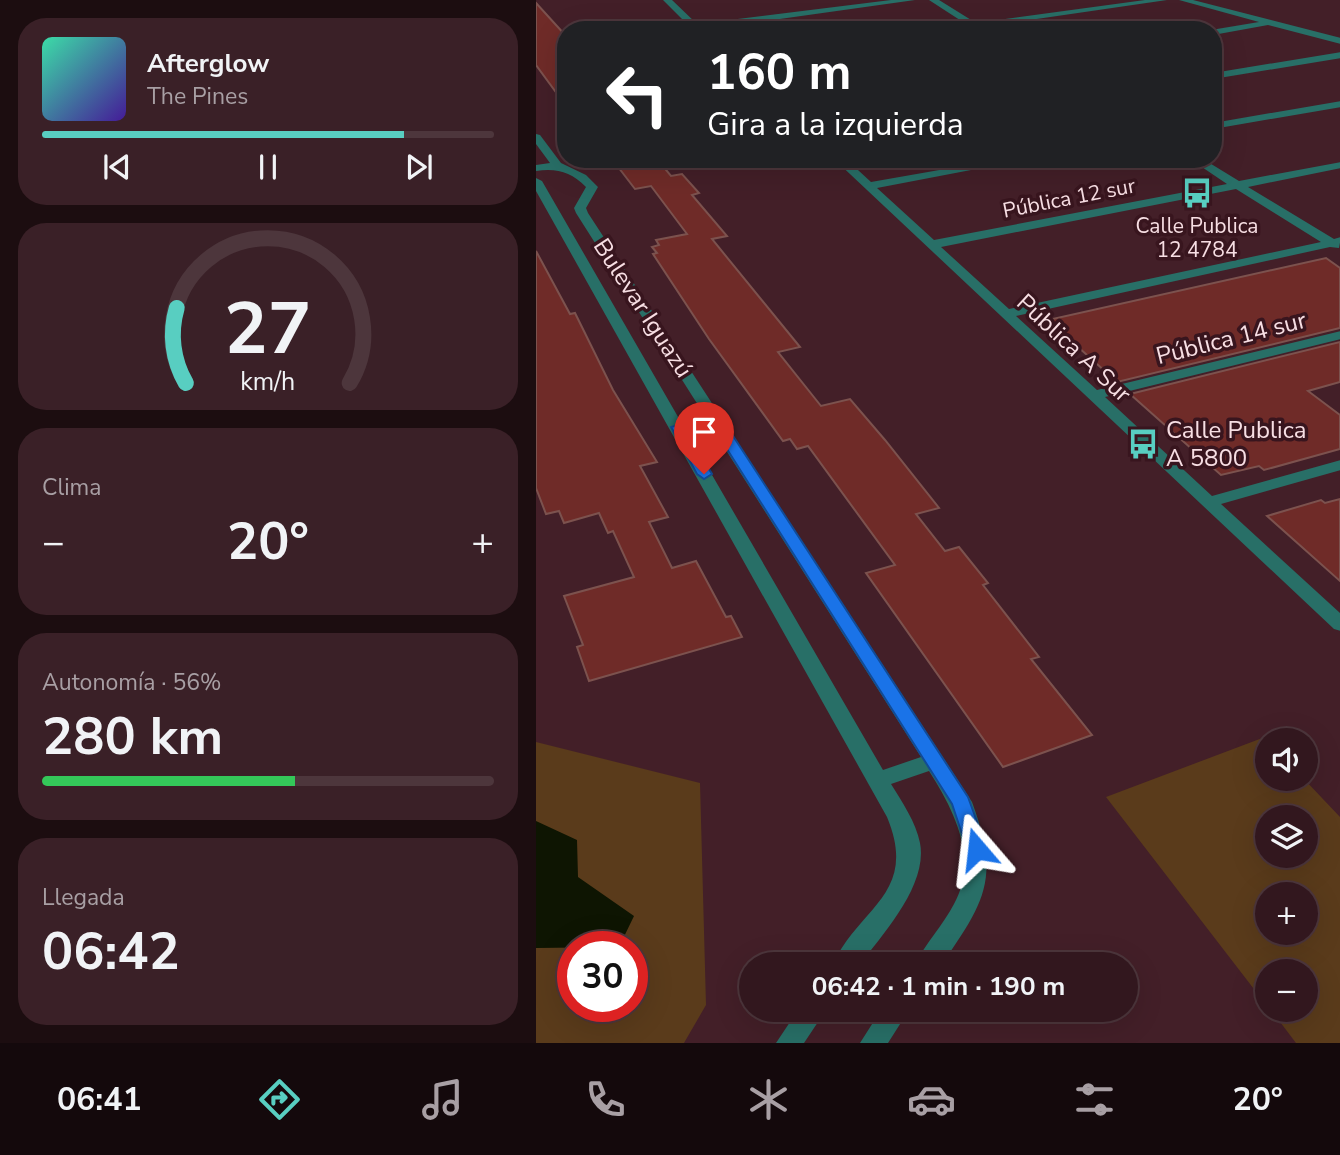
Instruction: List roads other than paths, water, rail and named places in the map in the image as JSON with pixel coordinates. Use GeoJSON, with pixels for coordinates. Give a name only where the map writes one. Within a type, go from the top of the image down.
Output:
{"type":"FeatureCollection","features":[{"type":"Feature","properties":{"kind":"street"},"geometry":{"type":"LineString","coordinates":[[667,0],[689,21]]}},
{"type":"Feature","properties":{"kind":"street"},"geometry":{"type":"LineString","coordinates":[[756,21],[911,0]]}},
{"type":"Feature","properties":{"kind":"street"},"geometry":{"type":"LineString","coordinates":[[933,0],[967,21]]}},
{"type":"Feature","properties":{"kind":"street"},"geometry":{"type":"LineString","coordinates":[[1024,21],[1163,0]]}},
{"type":"Feature","properties":{"kind":"street"},"geometry":{"type":"LineString","coordinates":[[1183,0],[1340,41]]}},
{"type":"Feature","properties":{"kind":"street"},"geometry":{"type":"LineString","coordinates":[[1222,31],[1271,23]]}},
{"type":"Feature","properties":{"kind":"street"},"geometry":{"type":"LineString","coordinates":[[1222,75],[1340,55]]}},
{"type":"Feature","properties":{"kind":"street"},"geometry":{"type":"LineString","coordinates":[[1222,124],[1340,104]]}},
{"type":"Feature","properties":{"kind":"street","name":"Bulevar Iguazú"},"geometry":{"type":"LineString","coordinates":[[536,136],[557,165]]}},
{"type":"Feature","properties":{"kind":"street"},"geometry":{"type":"LineString","coordinates":[[536,168],[557,165]]}},
{"type":"Feature","properties":{"kind":"street","name":"Pública 12 sur"},"geometry":{"type":"LineString","coordinates":[[930,245],[1340,165]]}},
{"type":"Feature","properties":{"kind":"street","name":"Bulevar Iguazú"},"geometry":{"type":"LineString","coordinates":[[563,168],[582,177],[592,187],[580,208],[582,213],[961,802],[975,835],[979,863],[969,900],[936,952]]}},
{"type":"Feature","properties":{"kind":"street","name":"Pública A Sur"},"geometry":{"type":"LineString","coordinates":[[849,168],[1340,625]]}},
{"type":"Feature","properties":{"kind":"street"},"geometry":{"type":"LineString","coordinates":[[868,186],[971,168]]}},
{"type":"Feature","properties":{"kind":"street"},"geometry":{"type":"LineString","coordinates":[[1210,168],[1338,244]]}},
{"type":"Feature","properties":{"kind":"street","name":"Bulevar Iguazú"},"geometry":{"type":"LineString","coordinates":[[536,181],[548,213],[678,427],[898,816],[909,845],[906,873],[899,890],[855,952]]}},
{"type":"Feature","properties":{"kind":"street"},"geometry":{"type":"LineString","coordinates":[[548,213],[582,213]]}},
{"type":"Feature","properties":{"kind":"street"},"geometry":{"type":"LineString","coordinates":[[1004,314],[1338,244]]}},
{"type":"Feature","properties":{"kind":"street","name":"Pública 14 sur"},"geometry":{"type":"LineString","coordinates":[[1092,396],[1340,335]]}},
{"type":"Feature","properties":{"kind":"street"},"geometry":{"type":"LineString","coordinates":[[678,427],[715,419]]}},
{"type":"Feature","properties":{"kind":"street"},"geometry":{"type":"LineString","coordinates":[[1207,503],[1340,465]]}},
{"type":"Feature","properties":{"kind":"street"},"geometry":{"type":"LineString","coordinates":[[878,780],[934,761]]}},
{"type":"Feature","properties":{"kind":"street"},"geometry":{"type":"LineString","coordinates":[[789,1043],[804,1022]]}},
{"type":"Feature","properties":{"kind":"street"},"geometry":{"type":"LineString","coordinates":[[873,1043],[888,1022]]}},
{"type":"Feature","properties":{"kind":"place","name":"Calle Publica 12 4784"},"geometry":{"type":"Point","coordinates":[1197,193]}},
{"type":"Feature","properties":{"kind":"place","name":"Calle Publica A 5800"},"geometry":{"type":"Point","coordinates":[1143,444]}}]}
